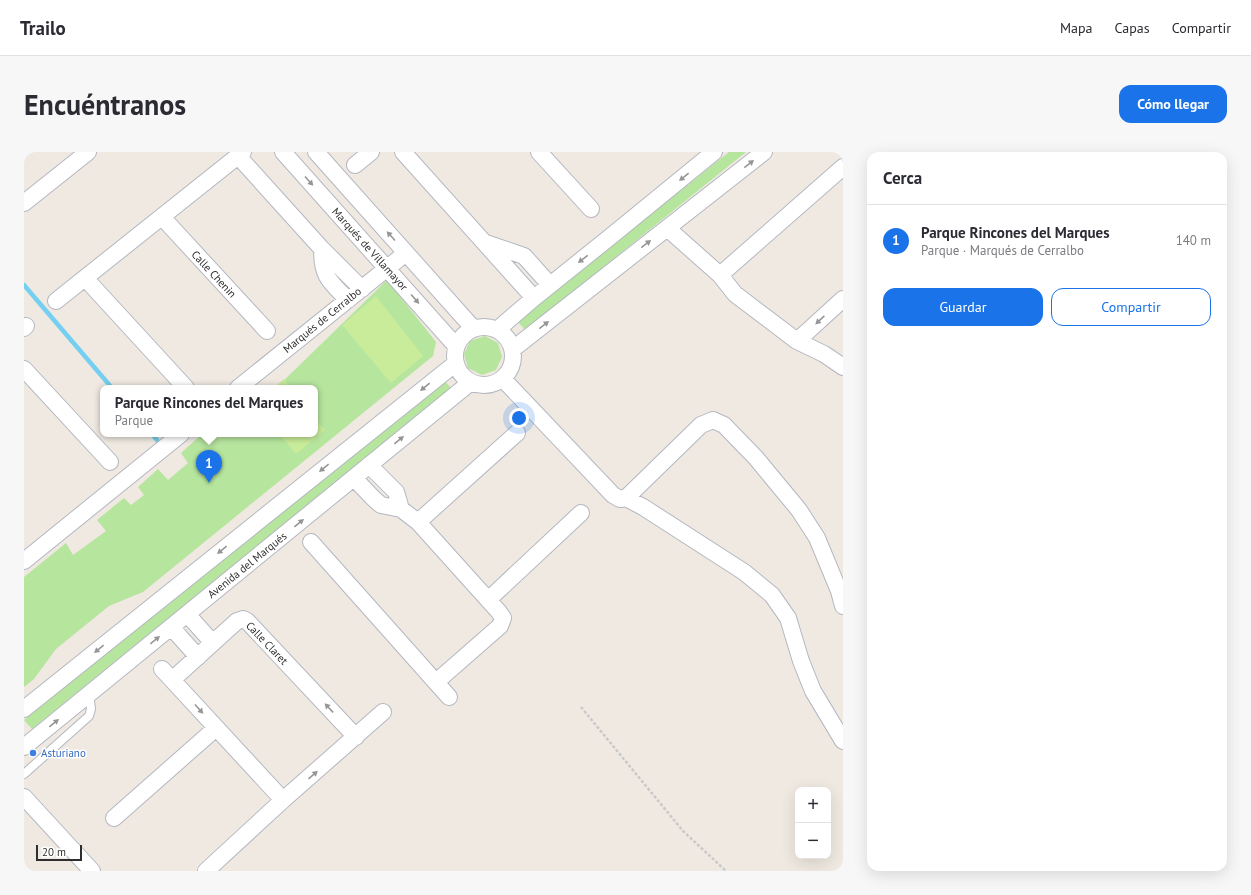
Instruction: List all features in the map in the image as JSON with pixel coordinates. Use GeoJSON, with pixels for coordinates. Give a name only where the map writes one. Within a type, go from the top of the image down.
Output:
{"type":"FeatureCollection","features":[{"type":"Feature","properties":{"kind":"street"},"geometry":{"type":"LineString","coordinates":[[24,203],[88,152]]}},
{"type":"Feature","properties":{"kind":"street","name":"Marqués de Villamayor"},"geometry":{"type":"LineString","coordinates":[[283,152],[456,346]]}},
{"type":"Feature","properties":{"kind":"street"},"geometry":{"type":"LineString","coordinates":[[316,152],[473,328]]}},
{"type":"Feature","properties":{"kind":"street"},"geometry":{"type":"LineString","coordinates":[[354,165],[371,152]]}},
{"type":"Feature","properties":{"kind":"street"},"geometry":{"type":"LineString","coordinates":[[403,152],[534,298]]}},
{"type":"Feature","properties":{"kind":"street"},"geometry":{"type":"LineString","coordinates":[[539,152],[591,209]]}},
{"type":"Feature","properties":{"kind":"street"},"geometry":{"type":"LineString","coordinates":[[498,329],[714,152]]}},
{"type":"Feature","properties":{"kind":"street"},"geometry":{"type":"LineString","coordinates":[[513,349],[764,152]]}},
{"type":"Feature","properties":{"kind":"street"},"geometry":{"type":"LineString","coordinates":[[56,301],[240,154],[322,249],[362,289]]}},
{"type":"Feature","properties":{"kind":"street"},"geometry":{"type":"LineString","coordinates":[[720,275],[843,167]]}},
{"type":"Feature","properties":{"kind":"street","name":"Calle Chenin"},"geometry":{"type":"LineString","coordinates":[[162,217],[267,331]]}},
{"type":"Feature","properties":{"kind":"street"},"geometry":{"type":"LineString","coordinates":[[667,228],[720,275],[735,294],[797,341],[824,354],[843,367]]}},
{"type":"Feature","properties":{"kind":"street"},"geometry":{"type":"LineString","coordinates":[[485,243],[524,256],[550,285]]}},
{"type":"Feature","properties":{"kind":"street"},"geometry":{"type":"LineString","coordinates":[[322,249],[322,262],[327,278],[348,300]]}},
{"type":"Feature","properties":{"kind":"street","name":"Marqués de Cerralbo"},"geometry":{"type":"LineString","coordinates":[[242,385],[406,253]]}},
{"type":"Feature","properties":{"kind":"street"},"geometry":{"type":"LineString","coordinates":[[85,278],[183,385]]}},
{"type":"Feature","properties":{"kind":"street"},"geometry":{"type":"LineString","coordinates":[[797,341],[843,299]]}},
{"type":"Feature","properties":{"kind":"street"},"geometry":{"type":"LineString","coordinates":[[490,326],[498,329],[505,334],[513,349],[514,357],[508,373],[495,383],[487,385],[478,385],[471,382],[461,374],[456,363],[456,346],[463,335],[473,328],[490,326]]}},
{"type":"Feature","properties":{"kind":"street"},"geometry":{"type":"LineString","coordinates":[[24,709],[456,363]]}},
{"type":"Feature","properties":{"kind":"street"},"geometry":{"type":"LineString","coordinates":[[24,369],[110,462]]}},
{"type":"Feature","properties":{"kind":"street"},"geometry":{"type":"LineString","coordinates":[[502,379],[613,495],[620,499],[626,498],[701,425],[713,420],[724,425],[756,458],[799,510],[817,538],[839,591],[843,606]]}},
{"type":"Feature","properties":{"kind":"street","name":"Avenida del Marqués"},"geometry":{"type":"LineString","coordinates":[[24,747],[471,382]]}},
{"type":"Feature","properties":{"kind":"street"},"geometry":{"type":"LineString","coordinates":[[418,522],[517,433]]}},
{"type":"Feature","properties":{"kind":"street"},"geometry":{"type":"LineString","coordinates":[[24,561],[177,437]]}},
{"type":"Feature","properties":{"kind":"street"},"geometry":{"type":"LineString","coordinates":[[369,465],[396,492],[401,509]]}},
{"type":"Feature","properties":{"kind":"street"},"geometry":{"type":"LineString","coordinates":[[354,478],[381,505],[401,509],[418,522],[503,618],[500,626],[436,682]]}},
{"type":"Feature","properties":{"kind":"street"},"geometry":{"type":"LineString","coordinates":[[626,498],[643,507],[744,572],[772,595],[788,618],[801,661],[813,691],[843,741]]}},
{"type":"Feature","properties":{"kind":"street"},"geometry":{"type":"LineString","coordinates":[[488,600],[581,513]]}},
{"type":"Feature","properties":{"kind":"street"},"geometry":{"type":"LineString","coordinates":[[311,542],[449,697]]}},
{"type":"Feature","properties":{"kind":"street"},"geometry":{"type":"LineString","coordinates":[[187,614],[213,643]]}},
{"type":"Feature","properties":{"kind":"street","name":"Calle Claret"},"geometry":{"type":"LineString","coordinates":[[283,800],[167,674],[198,657],[237,621],[243,619],[248,621],[356,737]]}},
{"type":"Feature","properties":{"kind":"street"},"geometry":{"type":"LineString","coordinates":[[171,627],[198,657]]}},
{"type":"Feature","properties":{"kind":"street"},"geometry":{"type":"LineString","coordinates":[[206,871],[283,800],[383,712]]}},
{"type":"Feature","properties":{"kind":"street"},"geometry":{"type":"LineString","coordinates":[[114,818],[216,728]]}},
{"type":"Feature","properties":{"kind":"street"},"geometry":{"type":"LineString","coordinates":[[24,798],[92,871]]}},
{"type":"Feature","properties":{"kind":"lane"},"geometry":{"type":"LineString","coordinates":[[24,774],[89,716],[91,709],[89,694]]}},
{"type":"Feature","properties":{"kind":"path"},"geometry":{"type":"LineString","coordinates":[[581,707],[683,831],[726,871]]}},
{"type":"Feature","properties":{"kind":"green space"},"geometry":{"type":"Polygon","coordinates":[[[729,152],[746,152],[525,330],[517,321],[729,152]]]}},
{"type":"Feature","properties":{"kind":"green space"},"geometry":{"type":"Polygon","coordinates":[[[387,280],[436,342],[433,356],[143,592],[109,606],[56,649],[34,679],[24,687],[24,577],[66,543],[73,555],[106,531],[97,520],[124,498],[131,505],[144,495],[138,487],[158,469],[168,480],[188,463],[181,453],[199,437],[318,437],[318,385],[279,385],[387,280]]]}},
{"type":"Feature","properties":{"kind":"green space"},"geometry":{"type":"Polygon","coordinates":[[[376,296],[423,356],[391,383],[342,325],[376,296]]]}},
{"type":"Feature","properties":{"kind":"green space"},"geometry":{"type":"Polygon","coordinates":[[[485,336],[498,343],[502,357],[496,370],[482,375],[468,368],[464,354],[470,341],[485,336]]]}},
{"type":"Feature","properties":{"kind":"green space"},"geometry":{"type":"Polygon","coordinates":[[[284,379],[289,385],[277,385],[284,379]]]}},
{"type":"Feature","properties":{"kind":"green space"},"geometry":{"type":"Polygon","coordinates":[[[444,380],[451,388],[32,729],[24,720],[444,380]]]}},
{"type":"Feature","properties":{"kind":"green space"},"geometry":{"type":"Polygon","coordinates":[[[318,422],[325,430],[318,436],[318,422]]]}},
{"type":"Feature","properties":{"kind":"green space"},"geometry":{"type":"Polygon","coordinates":[[[282,437],[317,437],[296,454],[282,437]]]}},
{"type":"Feature","properties":{"kind":"waterway"},"geometry":{"type":"LineString","coordinates":[[24,285],[109,385]]}},
{"type":"Feature","properties":{"kind":"place","name":"Parque Rincones del Marques"},"geometry":{"type":"Point","coordinates":[209,483]}},
{"type":"Feature","properties":{"kind":"place","name":"Asturiano"},"geometry":{"type":"Point","coordinates":[33,753]}}]}
